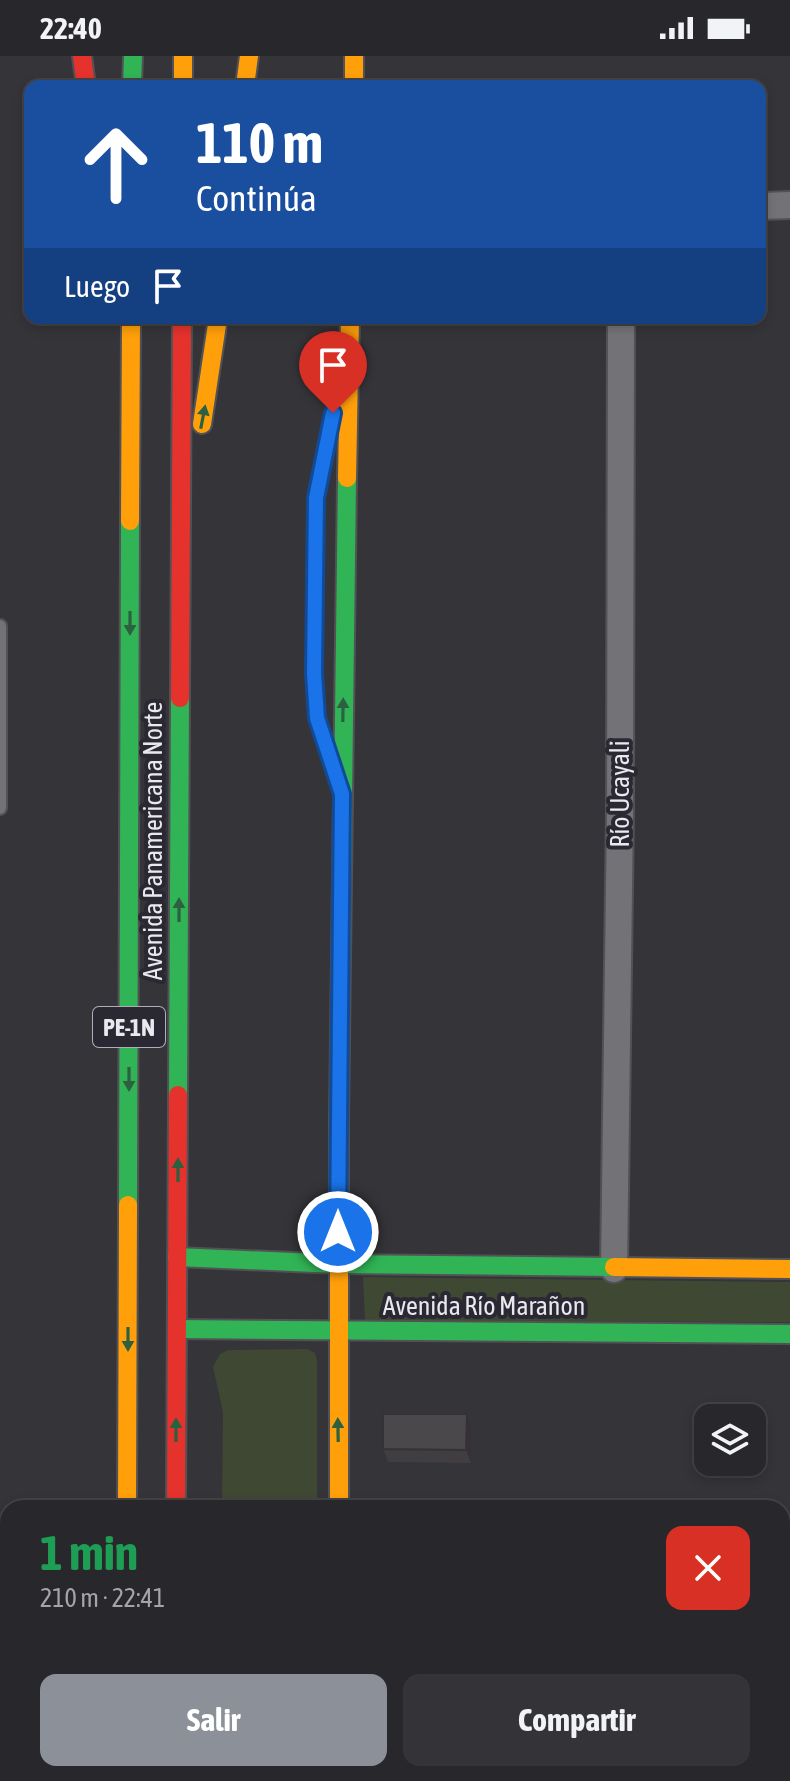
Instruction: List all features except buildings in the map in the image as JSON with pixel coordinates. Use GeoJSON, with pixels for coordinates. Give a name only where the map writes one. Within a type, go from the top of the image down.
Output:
{"type":"FeatureCollection","features":[{"type":"Feature","properties":{"kind":"main road"},"geometry":{"type":"LineString","coordinates":[[82,56],[85,80]]}},
{"type":"Feature","properties":{"kind":"main road"},"geometry":{"type":"LineString","coordinates":[[132,80],[133,56]]}},
{"type":"Feature","properties":{"kind":"main road"},"geometry":{"type":"LineString","coordinates":[[183,56],[183,80]]}},
{"type":"Feature","properties":{"kind":"main road"},"geometry":{"type":"LineString","coordinates":[[246,80],[249,56]]}},
{"type":"Feature","properties":{"kind":"main road"},"geometry":{"type":"LineString","coordinates":[[354,56],[354,80]]}},
{"type":"Feature","properties":{"kind":"main road","name":"Avenida Panamericana Norte"},"geometry":{"type":"LineString","coordinates":[[127,1500],[131,324]]}},
{"type":"Feature","properties":{"kind":"main road","name":"Avenida Panamericana Norte"},"geometry":{"type":"LineString","coordinates":[[176,1500],[182,324]]}},
{"type":"Feature","properties":{"kind":"main road"},"geometry":{"type":"LineString","coordinates":[[181,520],[204,414],[217,324]]}},
{"type":"Feature","properties":{"kind":"main road"},"geometry":{"type":"LineString","coordinates":[[339,1500],[337,1331],[342,794],[350,324]]}},
{"type":"Feature","properties":{"kind":"main road"},"geometry":{"type":"LineString","coordinates":[[111,333],[130,545]]}},
{"type":"Feature","properties":{"kind":"main road","name":"Avenida Río Marañon"},"geometry":{"type":"LineString","coordinates":[[177,1257],[338,1264],[790,1269]]}},
{"type":"Feature","properties":{"kind":"main road","name":"Avenida Río Marañon"},"geometry":{"type":"LineString","coordinates":[[177,1329],[790,1334]]}},
{"type":"Feature","properties":{"kind":"street"},"geometry":{"type":"LineString","coordinates":[[766,206],[790,205]]}},
{"type":"Feature","properties":{"kind":"street","name":"Río Ucayali"},"geometry":{"type":"LineString","coordinates":[[614,1269],[620,812],[621,324]]}},
{"type":"Feature","properties":{"kind":"lane"},"geometry":{"type":"LineString","coordinates":[[342,794],[317,718],[314,673],[316,498],[350,324]]}},
{"type":"Feature","properties":{"kind":"lane"},"geometry":{"type":"LineString","coordinates":[[0,626],[0,808]]}},
{"type":"Feature","properties":{"kind":"green space"},"geometry":{"type":"Polygon","coordinates":[[[363,1277],[790,1282],[790,1322],[365,1321],[363,1277]]]}},
{"type":"Feature","properties":{"kind":"green space"},"geometry":{"type":"Polygon","coordinates":[[[307,1349],[315,1353],[317,1500],[222,1500],[223,1412],[213,1367],[220,1354],[228,1350],[307,1349]]]}},
{"type":"Feature","properties":{"kind":"traffic: fast"},"geometry":{"type":"LineString","coordinates":[[132,80],[133,56]]}},
{"type":"Feature","properties":{"kind":"traffic: fast"},"geometry":{"type":"LineString","coordinates":[[339,1120],[347,478]]}},
{"type":"Feature","properties":{"kind":"traffic: fast"},"geometry":{"type":"LineString","coordinates":[[128,1205],[130,521]]}},
{"type":"Feature","properties":{"kind":"traffic: fast"},"geometry":{"type":"LineString","coordinates":[[178,1095],[180,698]]}},
{"type":"Feature","properties":{"kind":"traffic: fast"},"geometry":{"type":"LineString","coordinates":[[177,1257],[338,1264],[614,1267]]}},
{"type":"Feature","properties":{"kind":"traffic: fast"},"geometry":{"type":"LineString","coordinates":[[177,1329],[790,1334]]}},
{"type":"Feature","properties":{"kind":"traffic: slow"},"geometry":{"type":"LineString","coordinates":[[183,56],[183,80]]}},
{"type":"Feature","properties":{"kind":"traffic: slow"},"geometry":{"type":"LineString","coordinates":[[246,80],[249,56]]}},
{"type":"Feature","properties":{"kind":"traffic: slow"},"geometry":{"type":"LineString","coordinates":[[354,56],[354,80]]}},
{"type":"Feature","properties":{"kind":"traffic: slow"},"geometry":{"type":"LineString","coordinates":[[130,521],[131,324]]}},
{"type":"Feature","properties":{"kind":"traffic: slow"},"geometry":{"type":"LineString","coordinates":[[202,424],[217,324]]}},
{"type":"Feature","properties":{"kind":"traffic: slow"},"geometry":{"type":"LineString","coordinates":[[347,478],[350,324]]}},
{"type":"Feature","properties":{"kind":"traffic: slow"},"geometry":{"type":"LineString","coordinates":[[339,1120],[339,1500]]}},
{"type":"Feature","properties":{"kind":"traffic: slow"},"geometry":{"type":"LineString","coordinates":[[127,1500],[128,1205]]}},
{"type":"Feature","properties":{"kind":"traffic: slow"},"geometry":{"type":"LineString","coordinates":[[614,1267],[790,1269]]}},
{"type":"Feature","properties":{"kind":"traffic: jam"},"geometry":{"type":"LineString","coordinates":[[82,56],[85,80]]}},
{"type":"Feature","properties":{"kind":"traffic: jam"},"geometry":{"type":"LineString","coordinates":[[180,698],[182,324]]}},
{"type":"Feature","properties":{"kind":"traffic: jam"},"geometry":{"type":"LineString","coordinates":[[176,1500],[178,1095]]}},
{"type":"Feature","properties":{"kind":"route"},"geometry":{"type":"LineString","coordinates":[[333,413],[316,498],[314,673],[317,718],[342,794],[338,1232]]}}]}
